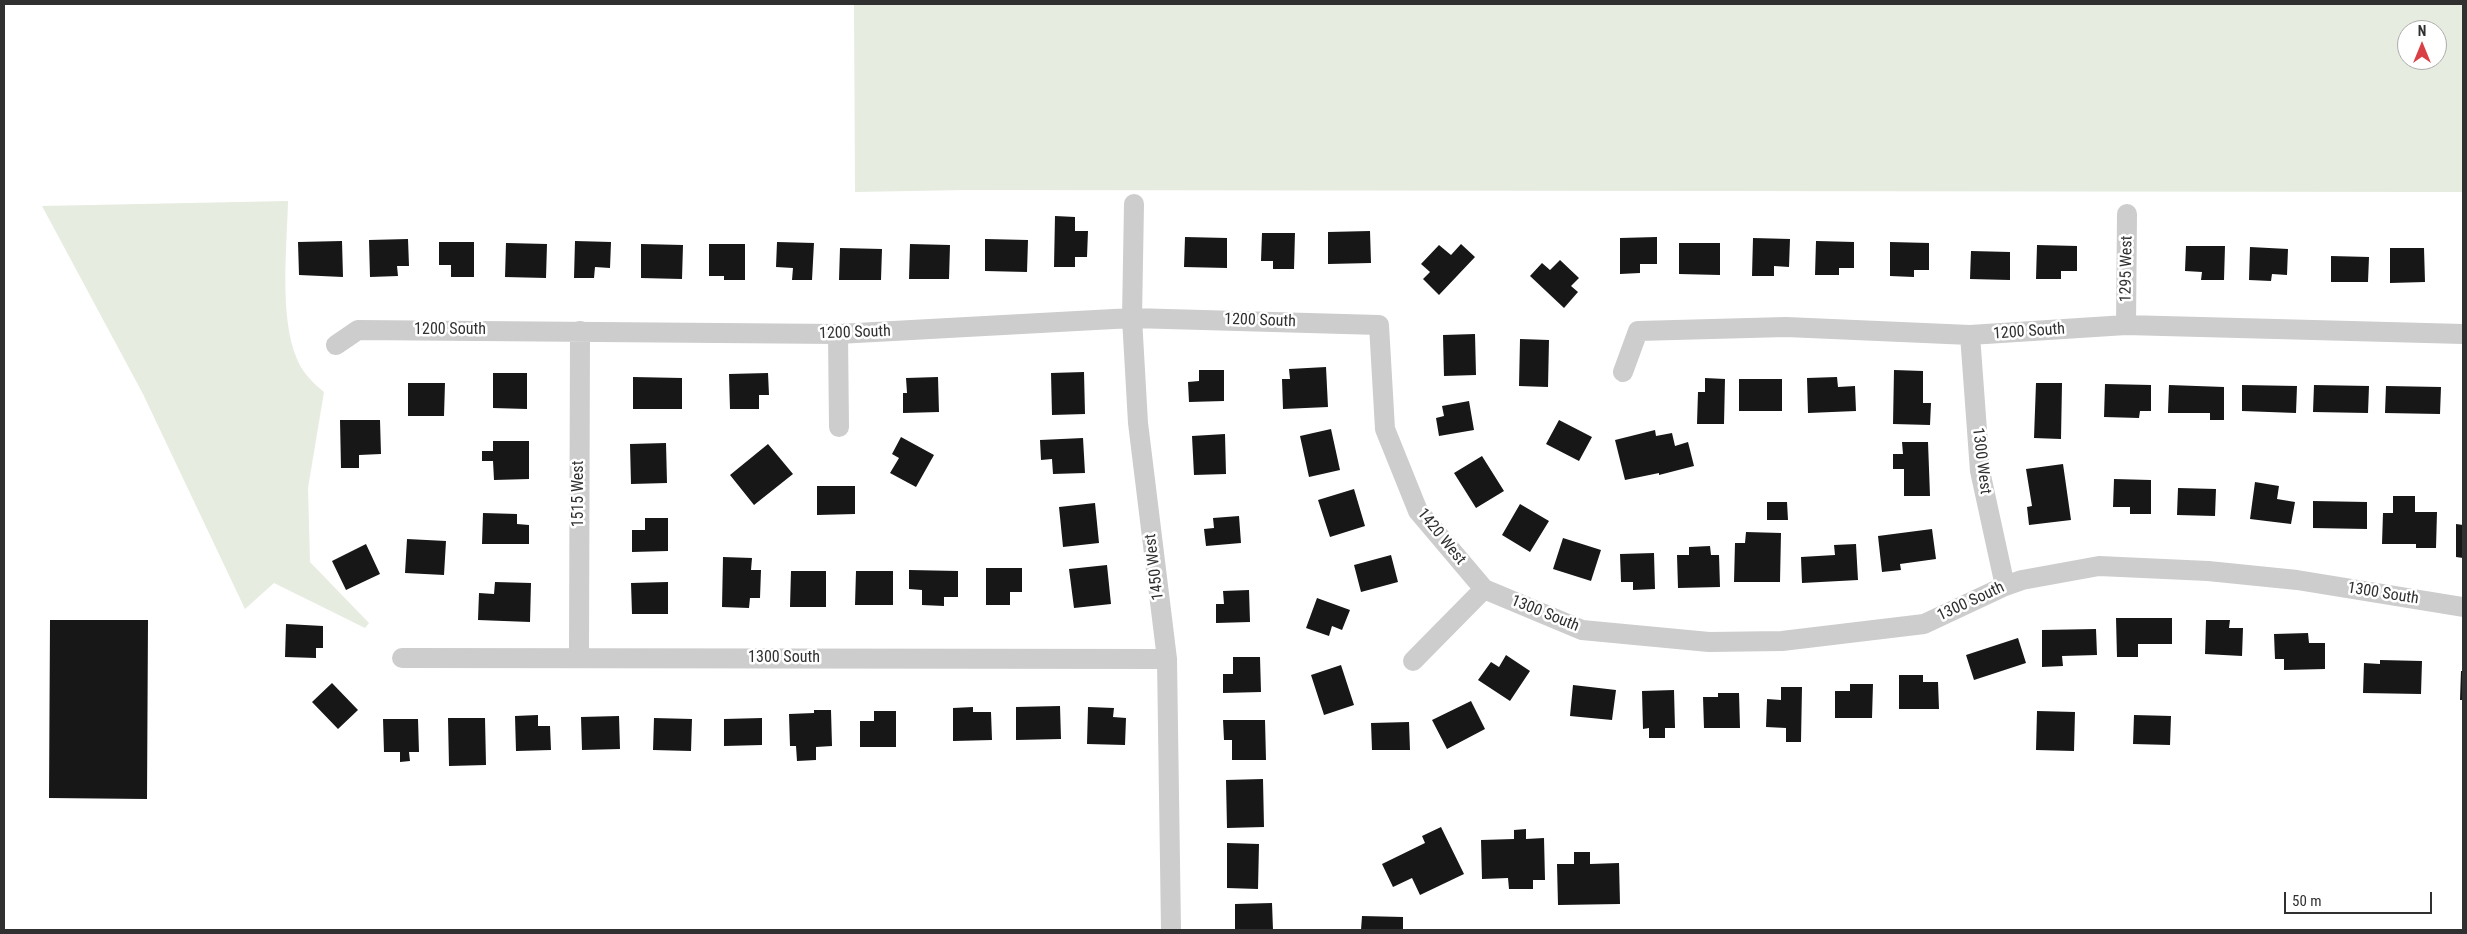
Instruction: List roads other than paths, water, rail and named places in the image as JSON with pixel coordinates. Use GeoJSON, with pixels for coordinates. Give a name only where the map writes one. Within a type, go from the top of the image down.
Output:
{"type":"FeatureCollection","features":[{"type":"Feature","properties":{"kind":"street","name":"1450 West"},"geometry":{"type":"LineString","coordinates":[[1134,204],[1132,318],[1138,423],[1167,659],[1171,930]]}},
{"type":"Feature","properties":{"kind":"street","name":"1295 West"},"geometry":{"type":"LineString","coordinates":[[2126,325],[2127,214]]}},
{"type":"Feature","properties":{"kind":"street","name":"1200 South"},"geometry":{"type":"LineString","coordinates":[[336,345],[358,330],[838,334],[1132,318],[1379,325]]}},
{"type":"Feature","properties":{"kind":"street","name":"1420 West"},"geometry":{"type":"LineString","coordinates":[[1379,325],[1384,429],[1418,511],[1484,589]]}},
{"type":"Feature","properties":{"kind":"street","name":"1200 South"},"geometry":{"type":"LineString","coordinates":[[1623,372],[1638,331],[1786,327],[1970,335],[2126,325],[2463,334]]}},
{"type":"Feature","properties":{"kind":"street","name":"1515 West"},"geometry":{"type":"LineString","coordinates":[[579,657],[580,331]]}},
{"type":"Feature","properties":{"kind":"street"},"geometry":{"type":"LineString","coordinates":[[838,334],[839,427]]}},
{"type":"Feature","properties":{"kind":"street","name":"1300 West"},"geometry":{"type":"LineString","coordinates":[[1970,335],[1980,471],[2005,586]]}},
{"type":"Feature","properties":{"kind":"street","name":"1300 South"},"geometry":{"type":"LineString","coordinates":[[1484,589],[1582,630],[1709,642],[1782,641],[1924,624],[2022,580],[2099,566],[2198,570],[2297,580],[2463,607]]}},
{"type":"Feature","properties":{"kind":"street"},"geometry":{"type":"LineString","coordinates":[[1413,661],[1484,589]]}},
{"type":"Feature","properties":{"kind":"street","name":"1300 South"},"geometry":{"type":"LineString","coordinates":[[402,658],[1167,659]]}}]}
